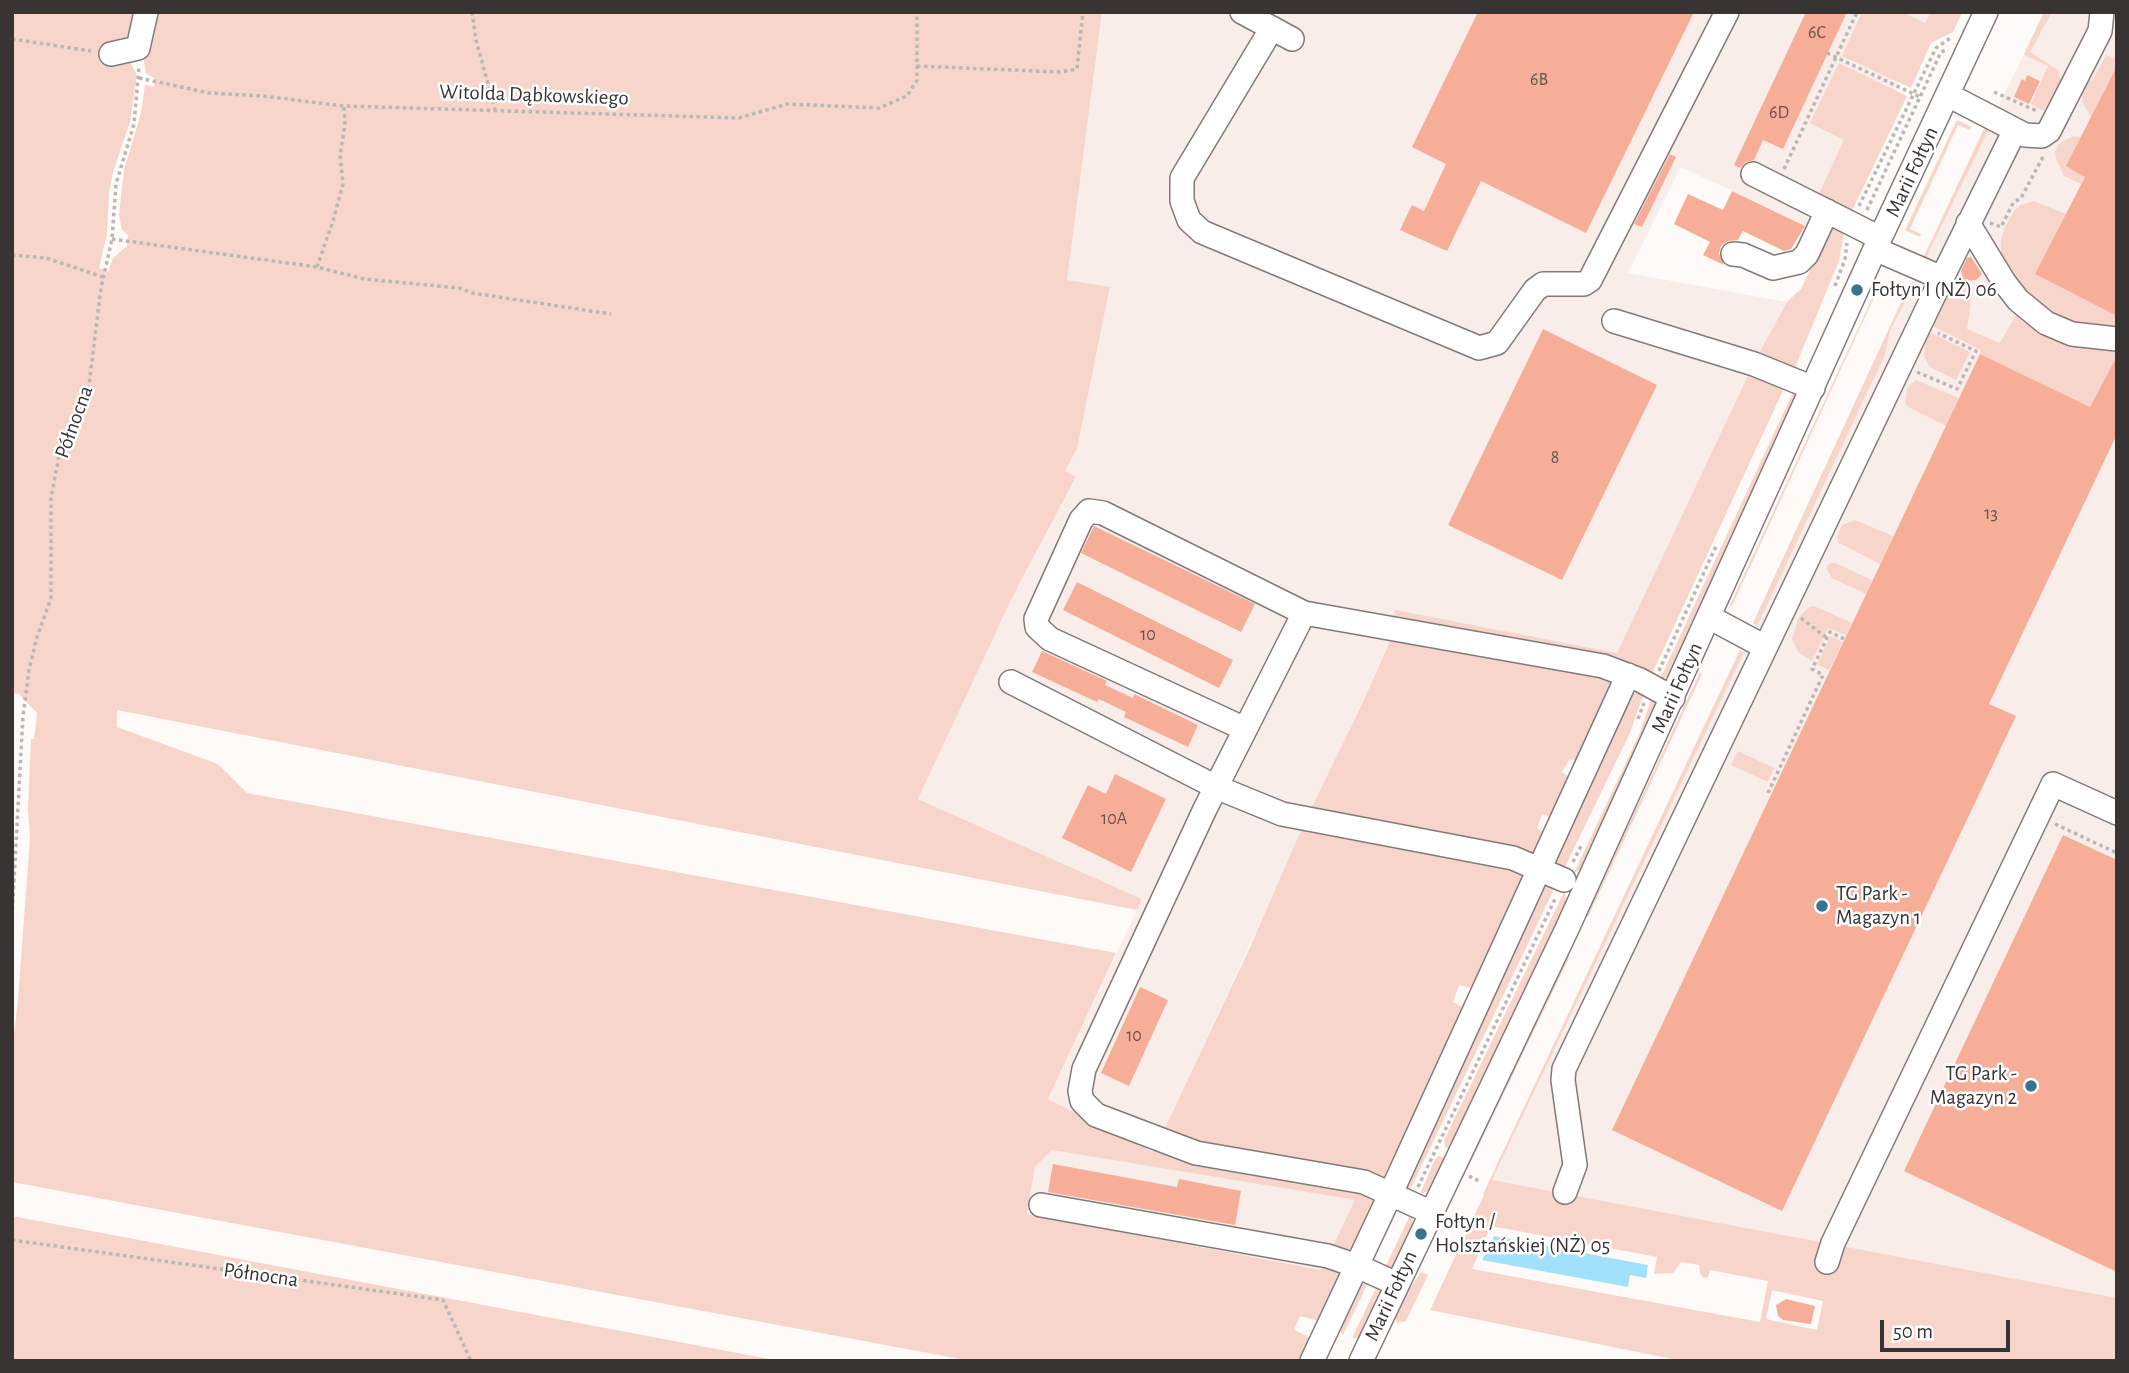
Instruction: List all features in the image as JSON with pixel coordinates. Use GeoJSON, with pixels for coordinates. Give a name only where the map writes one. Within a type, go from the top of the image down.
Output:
{"type":"FeatureCollection","features":[{"type":"Feature","properties":{"kind":"street"},"geometry":{"type":"LineString","coordinates":[[111,54],[138,48],[146,12]]}},
{"type":"Feature","properties":{"kind":"street"},"geometry":{"type":"LineString","coordinates":[[1242,12],[1292,39]]}},
{"type":"Feature","properties":{"kind":"street"},"geometry":{"type":"LineString","coordinates":[[1272,28],[1182,178],[1182,201],[1189,220],[1202,232],[1479,348],[1497,343],[1535,290],[1543,284],[1584,284],[1590,280],[1727,12]]}},
{"type":"Feature","properties":{"kind":"street","name":"Marii Fołtyn"},"geometry":{"type":"LineString","coordinates":[[1361,1361],[1397,1284],[1411,1202],[1566,931],[1877,243],[1986,12]]}},
{"type":"Feature","properties":{"kind":"street"},"geometry":{"type":"LineString","coordinates":[[1948,95],[2028,136],[2042,135],[2049,131],[2100,31],[2102,12]]}},
{"type":"Feature","properties":{"kind":"street"},"geometry":{"type":"LineString","coordinates":[[1565,1192],[1575,1165],[1563,1080],[1564,1069],[1900,364],[2015,130]]}},
{"type":"Feature","properties":{"kind":"street"},"geometry":{"type":"LineString","coordinates":[[1753,174],[1855,225],[1877,243],[1942,278]]}},
{"type":"Feature","properties":{"kind":"street"},"geometry":{"type":"LineString","coordinates":[[1732,254],[1743,255],[1773,268],[1799,262],[1807,254],[1827,211]]}},
{"type":"Feature","properties":{"kind":"street"},"geometry":{"type":"LineString","coordinates":[[1968,223],[2004,282],[2018,300],[2039,317],[2059,331],[2117,339]]}},
{"type":"Feature","properties":{"kind":"street"},"geometry":{"type":"LineString","coordinates":[[1614,321],[1754,364],[1812,388]]}},
{"type":"Feature","properties":{"kind":"street"},"geometry":{"type":"LineString","coordinates":[[1245,729],[1050,639],[1037,627],[1035,619],[1081,520],[1089,511],[1103,513],[1304,613],[1603,666],[1628,675],[1673,698]]}},
{"type":"Feature","properties":{"kind":"street"},"geometry":{"type":"LineString","coordinates":[[1304,613],[1216,787],[1084,1069],[1080,1091],[1082,1101],[1096,1115],[1196,1153],[1364,1182],[1411,1202]]}},
{"type":"Feature","properties":{"kind":"street"},"geometry":{"type":"LineString","coordinates":[[1709,617],[1765,647]]}},
{"type":"Feature","properties":{"kind":"street"},"geometry":{"type":"LineString","coordinates":[[1312,1361],[1357,1266],[1411,1202],[1541,868],[1628,675]]}},
{"type":"Feature","properties":{"kind":"street"},"geometry":{"type":"LineString","coordinates":[[1011,682],[1216,787],[1282,814],[1513,858],[1564,880]]}},
{"type":"Feature","properties":{"kind":"street"},"geometry":{"type":"LineString","coordinates":[[1827,1262],[1839,1231],[2053,784],[2117,813]]}},
{"type":"Feature","properties":{"kind":"street"},"geometry":{"type":"LineString","coordinates":[[1041,1205],[1328,1256],[1397,1284]]}},
{"type":"Feature","properties":{"kind":"path"},"geometry":{"type":"LineString","coordinates":[[472,12],[475,40],[495,109]]}},
{"type":"Feature","properties":{"kind":"path"},"geometry":{"type":"LineString","coordinates":[[917,12],[917,66],[1060,72],[1077,69],[1083,12]]}},
{"type":"Feature","properties":{"kind":"path"},"geometry":{"type":"LineString","coordinates":[[1776,186],[1857,12]]}},
{"type":"Feature","properties":{"kind":"path"},"geometry":{"type":"LineString","coordinates":[[1833,290],[1855,225],[1913,94],[1936,48],[1958,33]]}},
{"type":"Feature","properties":{"kind":"path"},"geometry":{"type":"LineString","coordinates":[[12,39],[111,54]]}},
{"type":"Feature","properties":{"kind":"path","name":"Północna"},"geometry":{"type":"LineString","coordinates":[[12,916],[26,693],[37,637],[51,598],[51,498],[60,456],[88,393],[103,277],[112,239],[116,184],[134,124],[139,78],[138,48]]}},
{"type":"Feature","properties":{"kind":"path"},"geometry":{"type":"LineString","coordinates":[[1855,225],[1941,52],[1950,49]]}},
{"type":"Feature","properties":{"kind":"path"},"geometry":{"type":"LineString","coordinates":[[1827,53],[1920,97]]}},
{"type":"Feature","properties":{"kind":"path","name":"Witolda Dąbkowskiego"},"geometry":{"type":"LineString","coordinates":[[139,78],[209,93],[263,96],[344,106],[739,118],[787,104],[879,108],[907,96],[917,80],[917,66]]}},
{"type":"Feature","properties":{"kind":"path"},"geometry":{"type":"LineString","coordinates":[[1994,92],[2055,120]]}},
{"type":"Feature","properties":{"kind":"path"},"geometry":{"type":"LineString","coordinates":[[317,267],[334,221],[343,184],[340,155],[345,125],[344,106]]}},
{"type":"Feature","properties":{"kind":"path"},"geometry":{"type":"LineString","coordinates":[[112,239],[317,267],[364,279],[459,288],[472,293],[611,314]]}},
{"type":"Feature","properties":{"kind":"path"},"geometry":{"type":"LineString","coordinates":[[12,255],[46,258],[103,277]]}},
{"type":"Feature","properties":{"kind":"path"},"geometry":{"type":"LineString","coordinates":[[1900,364],[1957,389],[1962,380],[1976,351],[1920,324]]}},
{"type":"Feature","properties":{"kind":"path"},"geometry":{"type":"LineString","coordinates":[[1638,721],[1651,686],[1720,539]]}},
{"type":"Feature","properties":{"kind":"path"},"geometry":{"type":"LineString","coordinates":[[1768,793],[1823,674],[1812,669],[1830,632],[1844,639]]}},
{"type":"Feature","properties":{"kind":"path"},"geometry":{"type":"LineString","coordinates":[[2037,816],[2117,853]]}},
{"type":"Feature","properties":{"kind":"path"},"geometry":{"type":"LineString","coordinates":[[1411,1202],[1583,842]]}},
{"type":"Feature","properties":{"kind":"path","name":"Północna"},"geometry":{"type":"LineString","coordinates":[[12,1240],[443,1300],[471,1361]]}},
{"type":"Feature","properties":{"kind":"shaded area"},"geometry":{"type":"Polygon","coordinates":[[[12,12],[141,12],[129,60],[136,73],[130,122],[113,172],[107,234],[99,268],[108,272],[113,258],[127,246],[128,235],[122,230],[119,215],[124,170],[141,113],[145,85],[154,87],[155,79],[146,73],[144,62],[151,12],[1102,12],[1067,280],[1110,287],[1077,449],[1065,471],[1076,477],[1013,596],[918,799],[1142,899],[1137,910],[117,710],[117,727],[218,764],[247,793],[1116,953],[1048,1099],[1153,1152],[1157,1145],[1361,1189],[1375,1198],[1377,1204],[1351,1254],[1332,1248],[1355,1200],[1052,1150],[1035,1167],[1027,1214],[1321,1270],[1325,1262],[1338,1269],[1342,1282],[1319,1321],[1300,1316],[1294,1330],[1307,1336],[1311,1346],[1305,1361],[971,1361],[12,1182],[12,1052],[30,838],[28,808],[31,739],[34,739],[37,713],[19,694],[12,693],[12,12]]]}},
{"type":"Feature","properties":{"kind":"shaded area"},"geometry":{"type":"Polygon","coordinates":[[[1102,12],[1930,12],[1827,235],[1681,167],[1628,273],[1787,302],[1751,369],[1617,653],[1395,611],[1388,646],[1154,1152],[1048,1099],[1142,899],[918,799],[1013,596],[1076,478],[1065,472],[1077,449],[1110,288],[1067,280],[1102,12]]]}},
{"type":"Feature","properties":{"kind":"shaded area"},"geometry":{"type":"Polygon","coordinates":[[[1862,12],[1903,12],[1925,23],[1930,12],[1962,13],[1953,32],[1931,43],[1911,88],[1842,56],[1862,12]]]}},
{"type":"Feature","properties":{"kind":"shaded area"},"geometry":{"type":"Polygon","coordinates":[[[2044,12],[2117,12],[2117,1298],[1491,1180],[1885,355],[1890,331],[2044,12]]]}},
{"type":"Feature","properties":{"kind":"shaded area"},"geometry":{"type":"Polygon","coordinates":[[[2044,12],[2052,12],[2030,52],[2058,70],[2061,81],[2044,111],[2031,104],[2048,66],[2024,55],[2044,12]]]}},
{"type":"Feature","properties":{"kind":"shaded area"},"geometry":{"type":"Polygon","coordinates":[[[2106,55],[2117,60],[2117,69],[2104,90],[2117,97],[2091,117],[2083,103],[2080,80],[2092,81],[2106,55]]]}},
{"type":"Feature","properties":{"kind":"shaded area"},"geometry":{"type":"Polygon","coordinates":[[[1839,63],[1907,96],[1850,215],[1816,200],[1844,140],[1810,123],[1839,63]]]}},
{"type":"Feature","properties":{"kind":"shaded area"},"geometry":{"type":"Polygon","coordinates":[[[1957,120],[1972,127],[1970,130],[1958,125],[1910,229],[1921,234],[1920,237],[1905,230],[1957,120]]]}},
{"type":"Feature","properties":{"kind":"shaded area"},"geometry":{"type":"Polygon","coordinates":[[[1990,126],[1922,266],[1924,256],[1984,129],[1990,126]]]}},
{"type":"Feature","properties":{"kind":"shaded area"},"geometry":{"type":"Polygon","coordinates":[[[2073,136],[2101,145],[2081,184],[2064,176],[2056,159],[2055,151],[2060,143],[2073,136]]]}},
{"type":"Feature","properties":{"kind":"shaded area"},"geometry":{"type":"Polygon","coordinates":[[[2034,201],[2066,214],[2036,274],[2117,316],[2117,331],[2081,327],[2048,312],[2030,297],[2006,267],[2001,254],[2005,227],[2015,210],[2034,201]]]}},
{"type":"Feature","properties":{"kind":"shaded area"},"geometry":{"type":"Polygon","coordinates":[[[1834,220],[1845,226],[1839,261],[1794,370],[1758,355],[1787,302],[1801,289],[1834,220]]]}},
{"type":"Feature","properties":{"kind":"shaded area"},"geometry":{"type":"Polygon","coordinates":[[[1882,280],[1732,606],[1730,605],[1882,280]]]}},
{"type":"Feature","properties":{"kind":"shaded area"},"geometry":{"type":"Polygon","coordinates":[[[1916,280],[1890,331],[1885,355],[1757,626],[1753,623],[1909,285],[1916,280]]]}},
{"type":"Feature","properties":{"kind":"shaded area"},"geometry":{"type":"Polygon","coordinates":[[[1967,285],[1973,287],[1967,329],[2000,343],[2019,309],[2117,345],[2117,356],[2090,407],[1980,354],[1981,350],[1929,324],[1946,286],[1962,295],[1967,285]]]}},
{"type":"Feature","properties":{"kind":"shaded area"},"geometry":{"type":"Polygon","coordinates":[[[1927,331],[1970,352],[1956,380],[1930,367],[1927,362],[1924,355],[1927,331]]]}},
{"type":"Feature","properties":{"kind":"shaded area"},"geometry":{"type":"Polygon","coordinates":[[[1751,369],[1786,384],[1651,676],[1393,621],[1395,610],[1617,653],[1751,369]]]}},
{"type":"Feature","properties":{"kind":"shaded area"},"geometry":{"type":"Polygon","coordinates":[[[1916,380],[1959,398],[1946,426],[1905,403],[1907,388],[1916,380]]]}},
{"type":"Feature","properties":{"kind":"shaded area"},"geometry":{"type":"Polygon","coordinates":[[[1794,390],[1795,402],[1670,676],[1660,679],[1794,390]]]}},
{"type":"Feature","properties":{"kind":"shaded area"},"geometry":{"type":"Polygon","coordinates":[[[1855,520],[1893,536],[1880,564],[1839,543],[1837,537],[1842,525],[1855,520]]]}},
{"type":"Feature","properties":{"kind":"shaded area"},"geometry":{"type":"Polygon","coordinates":[[[1830,563],[1872,580],[1866,594],[1832,578],[1827,570],[1830,563]]]}},
{"type":"Feature","properties":{"kind":"shaded area"},"geometry":{"type":"Polygon","coordinates":[[[1814,606],[1852,623],[1846,635],[1828,628],[1812,661],[1798,652],[1792,639],[1799,617],[1814,606]]]}},
{"type":"Feature","properties":{"kind":"shaded area"},"geometry":{"type":"Polygon","coordinates":[[[1390,635],[1612,678],[1614,687],[1578,761],[1570,759],[1562,772],[1569,777],[1552,818],[1542,814],[1537,828],[1544,833],[1538,858],[1311,809],[1359,710],[1388,646],[1390,635]]]}},
{"type":"Feature","properties":{"kind":"shaded area"},"geometry":{"type":"Polygon","coordinates":[[[1831,636],[1843,642],[1829,670],[1817,664],[1831,636]]]}},
{"type":"Feature","properties":{"kind":"shaded area"},"geometry":{"type":"Polygon","coordinates":[[[1740,650],[1744,652],[1492,1180],[2117,1298],[2117,1361],[1682,1361],[1430,1310],[1740,650]],[[1491,1226],[1472,1269],[1760,1322],[1768,1281],[1710,1270],[1708,1277],[1704,1278],[1700,1274],[1699,1265],[1681,1262],[1673,1273],[1654,1274],[1657,1257],[1491,1226]],[[1772,1290],[1766,1319],[1817,1330],[1823,1301],[1772,1290]]]}},
{"type":"Feature","properties":{"kind":"shaded area"},"geometry":{"type":"Polygon","coordinates":[[[1700,672],[1702,674],[1588,917],[1586,916],[1700,672]]]}},
{"type":"Feature","properties":{"kind":"shaded area"},"geometry":{"type":"Polygon","coordinates":[[[1639,690],[1645,691],[1629,735],[1563,871],[1550,865],[1628,698],[1639,690]]]}},
{"type":"Feature","properties":{"kind":"shaded area"},"geometry":{"type":"Polygon","coordinates":[[[1653,694],[1658,706],[1587,866],[1574,873],[1639,735],[1653,694]]]}},
{"type":"Feature","properties":{"kind":"shaded area"},"geometry":{"type":"Polygon","coordinates":[[[1738,751],[1774,768],[1768,782],[1731,765],[1738,751]]]}},
{"type":"Feature","properties":{"kind":"shaded area"},"geometry":{"type":"Polygon","coordinates":[[[1303,826],[1519,867],[1532,874],[1475,989],[1459,985],[1453,1002],[1464,1008],[1391,1178],[1383,1179],[1204,1148],[1164,1130],[1250,947],[1303,826]]]}},
{"type":"Feature","properties":{"kind":"shaded area"},"geometry":{"type":"Polygon","coordinates":[[[1544,879],[1556,885],[1409,1192],[1406,1184],[1544,879]]]}},
{"type":"Feature","properties":{"kind":"shaded area"},"geometry":{"type":"Polygon","coordinates":[[[1565,890],[1566,907],[1450,1149],[1445,1147],[1444,1140],[1565,890]]]}},
{"type":"Feature","properties":{"kind":"shaded area"},"geometry":{"type":"Polygon","coordinates":[[[1568,954],[1570,956],[1468,1168],[1467,1166],[1568,954]]]}},
{"type":"Feature","properties":{"kind":"shaded area"},"geometry":{"type":"Polygon","coordinates":[[[1052,1150],[1356,1200],[1322,1270],[1027,1214],[1035,1167],[1052,1150]]]}},
{"type":"Feature","properties":{"kind":"shaded area"},"geometry":{"type":"Polygon","coordinates":[[[1439,1156],[1445,1158],[1433,1186],[1429,1191],[1420,1194],[1435,1159],[1439,1156]]]}},
{"type":"Feature","properties":{"kind":"shaded area"},"geometry":{"type":"Polygon","coordinates":[[[1411,1213],[1411,1232],[1395,1266],[1383,1272],[1411,1213]]]}},
{"type":"Feature","properties":{"kind":"shaded area"},"geometry":{"type":"Polygon","coordinates":[[[12,1216],[780,1361],[12,1361],[12,1216]]]}},
{"type":"Feature","properties":{"kind":"shaded area"},"geometry":{"type":"Polygon","coordinates":[[[1421,1272],[1428,1275],[1406,1321],[1397,1323],[1394,1316],[1396,1310],[1421,1272]]]}},
{"type":"Feature","properties":{"kind":"shaded area"},"geometry":{"type":"Polygon","coordinates":[[[1368,1283],[1343,1335],[1339,1329],[1358,1284],[1368,1283]]]}},
{"type":"Feature","properties":{"kind":"shaded area"},"geometry":{"type":"Polygon","coordinates":[[[1377,1286],[1381,1293],[1363,1334],[1359,1338],[1352,1338],[1377,1286]]]}},
{"type":"Feature","properties":{"kind":"water"},"geometry":{"type":"Polygon","coordinates":[[[1494,1236],[1648,1265],[1646,1278],[1630,1275],[1628,1287],[1482,1260],[1494,1236]]]}},
{"type":"Feature","properties":{"kind":"building"},"geometry":{"type":"Polygon","coordinates":[[[1478,12],[1694,12],[1586,233],[1481,181],[1447,251],[1400,230],[1412,205],[1424,211],[1446,164],[1412,147],[1478,12]]]}},
{"type":"Feature","properties":{"kind":"building"},"geometry":{"type":"Polygon","coordinates":[[[1806,12],[1847,12],[1783,149],[1763,140],[1754,160],[1746,162],[1740,168],[1734,165],[1806,12]]]}},
{"type":"Feature","properties":{"kind":"building"},"geometry":{"type":"Polygon","coordinates":[[[2117,66],[2117,316],[2035,274],[2085,177],[2066,166],[2117,66]]]}},
{"type":"Feature","properties":{"kind":"building"},"geometry":{"type":"Polygon","coordinates":[[[2027,75],[2040,81],[2029,104],[2014,97],[2022,79],[2025,81],[2027,75]]]}},
{"type":"Feature","properties":{"kind":"building"},"geometry":{"type":"Polygon","coordinates":[[[1670,154],[1676,157],[1642,227],[1634,224],[1670,154]]]}},
{"type":"Feature","properties":{"kind":"building"},"geometry":{"type":"Polygon","coordinates":[[[1732,191],[1805,226],[1791,249],[1784,251],[1743,231],[1738,240],[1728,241],[1721,246],[1719,253],[1724,265],[1703,255],[1710,242],[1674,224],[1688,194],[1723,210],[1732,191]]]}},
{"type":"Feature","properties":{"kind":"building"},"geometry":{"type":"Polygon","coordinates":[[[1971,257],[1982,274],[1976,280],[1964,281],[1961,271],[1967,258],[1971,257]]]}},
{"type":"Feature","properties":{"kind":"building"},"geometry":{"type":"Polygon","coordinates":[[[1543,329],[1657,385],[1562,580],[1448,525],[1543,329]]]}},
{"type":"Feature","properties":{"kind":"building","name":"TG Park - Magazyn 1"},"geometry":{"type":"Polygon","coordinates":[[[1980,354],[2090,407],[2117,356],[2117,434],[1989,704],[2016,716],[1782,1211],[1612,1130],[1980,354]]]}},
{"type":"Feature","properties":{"kind":"building"},"geometry":{"type":"Polygon","coordinates":[[[1094,526],[1255,604],[1241,632],[1081,553],[1094,526]]]}},
{"type":"Feature","properties":{"kind":"building"},"geometry":{"type":"Polygon","coordinates":[[[1077,582],[1233,660],[1219,688],[1063,610],[1077,582]]]}},
{"type":"Feature","properties":{"kind":"building"},"geometry":{"type":"Polygon","coordinates":[[[1042,651],[1107,681],[1105,685],[1133,698],[1134,694],[1198,725],[1188,747],[1124,717],[1126,712],[1099,699],[1097,702],[1032,672],[1042,651]]]}},
{"type":"Feature","properties":{"kind":"building"},"geometry":{"type":"Polygon","coordinates":[[[1115,774],[1166,799],[1131,872],[1062,838],[1088,785],[1106,794],[1115,774]]]}},
{"type":"Feature","properties":{"kind":"building","name":"TG Park - Magazyn 2"},"geometry":{"type":"Polygon","coordinates":[[[2063,835],[2117,860],[2117,1272],[1904,1171],[2063,835]]]}},
{"type":"Feature","properties":{"kind":"building"},"geometry":{"type":"Polygon","coordinates":[[[1140,987],[1168,1000],[1129,1086],[1101,1073],[1140,987]]]}},
{"type":"Feature","properties":{"kind":"building"},"geometry":{"type":"Polygon","coordinates":[[[1053,1164],[1177,1187],[1179,1179],[1241,1191],[1235,1225],[1048,1192],[1053,1164]]]}},
{"type":"Feature","properties":{"kind":"building"},"geometry":{"type":"Polygon","coordinates":[[[1786,1299],[1815,1306],[1811,1324],[1783,1320],[1778,1316],[1776,1305],[1786,1299]]]}},
{"type":"Feature","properties":{"kind":"place","name":"Fołtyn I (NŻ) 06"},"geometry":{"type":"Point","coordinates":[1857,290]}},
{"type":"Feature","properties":{"kind":"place","name":"TG Park - Magazyn 1"},"geometry":{"type":"Point","coordinates":[1822,906]}},
{"type":"Feature","properties":{"kind":"place","name":"TG Park - Magazyn 2"},"geometry":{"type":"Point","coordinates":[2031,1086]}},
{"type":"Feature","properties":{"kind":"place","name":"Fołtyn / Holsztańskiej (NŻ) 05"},"geometry":{"type":"Point","coordinates":[1421,1234]}}]}
